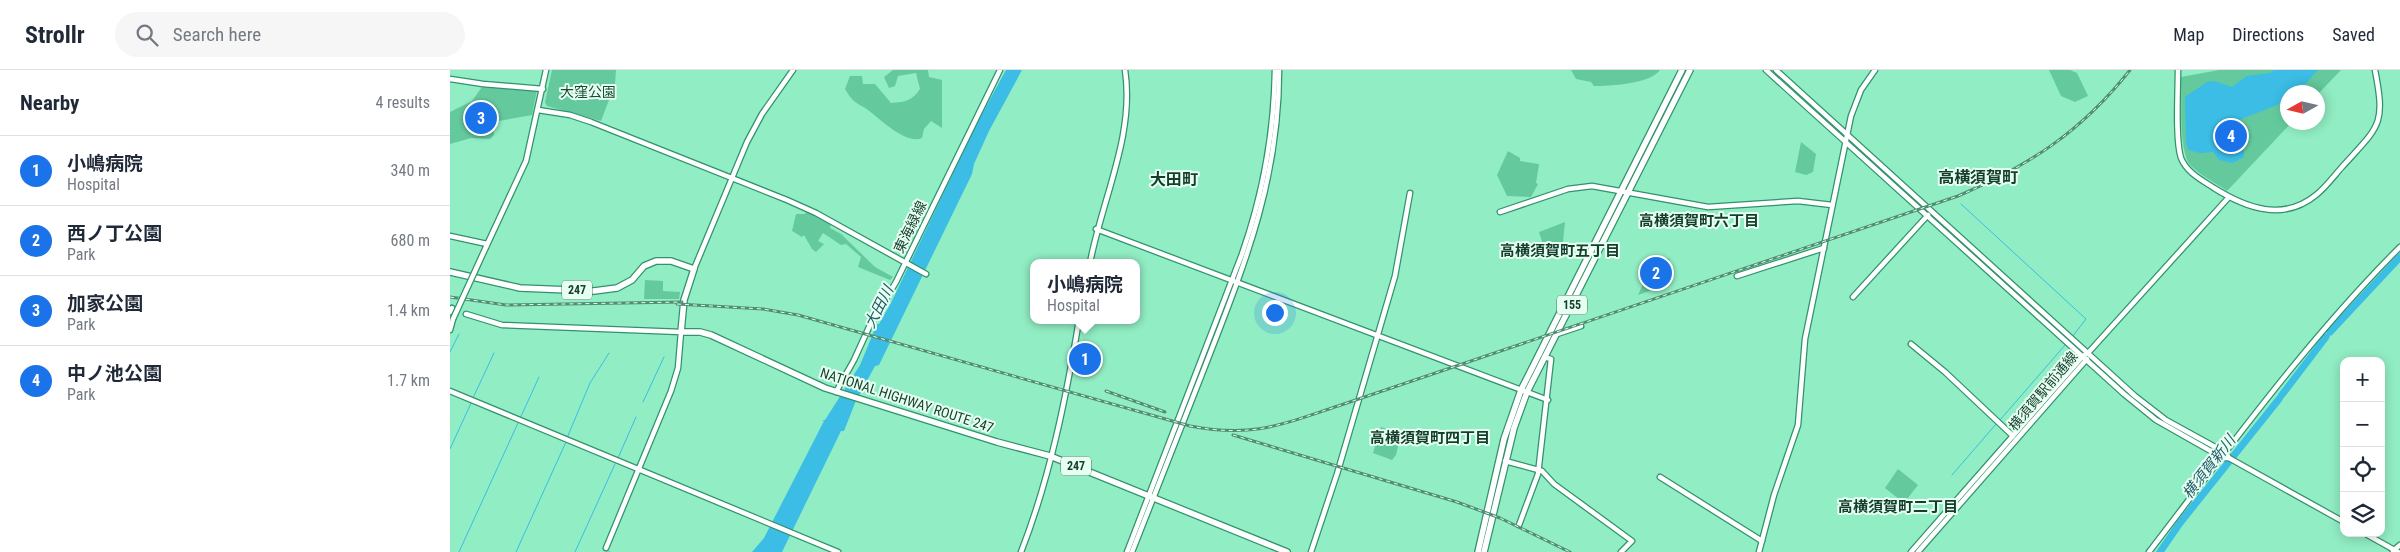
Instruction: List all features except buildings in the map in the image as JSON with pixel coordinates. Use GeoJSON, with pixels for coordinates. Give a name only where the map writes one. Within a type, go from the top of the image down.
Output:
{"type":"FeatureCollection","features":[{"type":"Feature","properties":{"kind":"highway","name":"155"},"geometry":{"type":"LineString","coordinates":[[1484,552],[1505,461],[1524,391],[1557,334],[1682,70]]}},
{"type":"Feature","properties":{"kind":"highway","name":"155"},"geometry":{"type":"LineString","coordinates":[[1478,552],[1504,439],[1524,391],[1625,191],[1690,70]]}},
{"type":"Feature","properties":{"kind":"highway","name":"247"},"geometry":{"type":"LineString","coordinates":[[450,272],[520,288],[594,291],[618,288],[632,280],[641,269],[656,261],[671,261],[694,269]]}},
{"type":"Feature","properties":{"kind":"highway"},"geometry":{"type":"LineString","coordinates":[[682,332],[684,300],[694,269]]}},
{"type":"Feature","properties":{"kind":"highway","name":"NATIONAL HIGHWAY ROUTE 247"},"geometry":{"type":"LineString","coordinates":[[682,332],[700,332],[718,337],[838,392],[998,442],[1050,456],[1287,552]]}},
{"type":"Feature","properties":{"kind":"street"},"geometry":{"type":"LineString","coordinates":[[451,324],[526,161],[546,70]]}},
{"type":"Feature","properties":{"kind":"street"},"geometry":{"type":"LineString","coordinates":[[694,269],[752,130],[793,70]]}},
{"type":"Feature","properties":{"kind":"street","name":"東海緑線"},"geometry":{"type":"LineString","coordinates":[[838,392],[870,324],[906,264],[1000,70]]}},
{"type":"Feature","properties":{"kind":"street"},"geometry":{"type":"LineString","coordinates":[[1091,259],[1096,229],[1127,119],[1129,92],[1125,70]]}},
{"type":"Feature","properties":{"kind":"street"},"geometry":{"type":"LineString","coordinates":[[1132,552],[1251,227],[1265,176],[1274,115],[1275,70]]}},
{"type":"Feature","properties":{"kind":"street"},"geometry":{"type":"LineString","coordinates":[[1127,552],[1237,283],[1256,229],[1269,181],[1277,122],[1279,70]]}},
{"type":"Feature","properties":{"kind":"street"},"geometry":{"type":"LineString","coordinates":[[1766,70],[2150,409],[2226,453],[2231,459],[2340,520]]}},
{"type":"Feature","properties":{"kind":"street"},"geometry":{"type":"LineString","coordinates":[[1776,70],[2085,358],[2156,420],[2222,458],[2231,459]]}},
{"type":"Feature","properties":{"kind":"street"},"geometry":{"type":"LineString","coordinates":[[1759,552],[1774,495],[1798,425],[1804,339],[1846,142],[1856,101],[1875,70]]}},
{"type":"Feature","properties":{"kind":"street"},"geometry":{"type":"LineString","coordinates":[[2178,70],[2180,156],[2189,170],[2229,197],[2258,210],[2269,211],[2297,206],[2316,195],[2376,128],[2381,105],[2375,70]]}},
{"type":"Feature","properties":{"kind":"street"},"geometry":{"type":"LineString","coordinates":[[450,79],[482,84],[543,89]]}},
{"type":"Feature","properties":{"kind":"street"},"geometry":{"type":"LineString","coordinates":[[538,110],[570,115],[591,122],[816,213],[924,274]]}},
{"type":"Feature","properties":{"kind":"street"},"geometry":{"type":"LineString","coordinates":[[1500,212],[1578,186],[1598,186],[1708,207],[1798,201],[1832,205]]}},
{"type":"Feature","properties":{"kind":"street"},"geometry":{"type":"LineString","coordinates":[[1310,552],[1337,474],[1395,276],[1410,193]]}},
{"type":"Feature","properties":{"kind":"street","name":"横須賀駅前通線"},"geometry":{"type":"LineString","coordinates":[[1918,552],[2088,353],[2229,197]]}},
{"type":"Feature","properties":{"kind":"street"},"geometry":{"type":"LineString","coordinates":[[1853,297],[1929,213]]}},
{"type":"Feature","properties":{"kind":"street"},"geometry":{"type":"LineString","coordinates":[[1096,229],[1548,400]]}},
{"type":"Feature","properties":{"kind":"street"},"geometry":{"type":"LineString","coordinates":[[450,236],[486,246]]}},
{"type":"Feature","properties":{"kind":"street"},"geometry":{"type":"LineString","coordinates":[[2149,552],[2323,330],[2400,247]]}},
{"type":"Feature","properties":{"kind":"street"},"geometry":{"type":"LineString","coordinates":[[1737,276],[1824,248]]}},
{"type":"Feature","properties":{"kind":"street"},"geometry":{"type":"LineString","coordinates":[[466,314],[502,325],[682,332],[675,379],[606,548]]}},
{"type":"Feature","properties":{"kind":"street"},"geometry":{"type":"LineString","coordinates":[[1021,552],[1038,504],[1064,400],[1078,324]]}},
{"type":"Feature","properties":{"kind":"street"},"geometry":{"type":"LineString","coordinates":[[1557,334],[1581,326]]}},
{"type":"Feature","properties":{"kind":"street"},"geometry":{"type":"LineString","coordinates":[[1911,344],[1946,372],[2013,436]]}},
{"type":"Feature","properties":{"kind":"street"},"geometry":{"type":"LineString","coordinates":[[1518,525],[1539,470],[1551,359],[1544,357]]}},
{"type":"Feature","properties":{"kind":"street","name":"横須賀駅前通線"},"geometry":{"type":"LineString","coordinates":[[1911,552],[2013,436],[2085,358]]}},
{"type":"Feature","properties":{"kind":"street"},"geometry":{"type":"LineString","coordinates":[[450,391],[838,552]]}},
{"type":"Feature","properties":{"kind":"street"},"geometry":{"type":"LineString","coordinates":[[1505,461],[1539,470],[1632,541],[1621,552]]}},
{"type":"Feature","properties":{"kind":"street"},"geometry":{"type":"LineString","coordinates":[[1660,477],[1762,541]]}},
{"type":"Feature","properties":{"kind":"street"},"geometry":{"type":"LineString","coordinates":[[2371,537],[2395,551],[2400,545]]}},
{"type":"Feature","properties":{"kind":"green space","name":"大窪公園"},"geometry":{"type":"Polygon","coordinates":[[[552,70],[616,70],[615,84],[601,121],[547,106],[545,102],[552,70]]]}},
{"type":"Feature","properties":{"kind":"green space"},"geometry":{"type":"Polygon","coordinates":[[[893,70],[928,70],[929,77],[942,80],[942,128],[931,121],[924,129],[922,138],[909,138],[901,135],[855,102],[845,89],[850,76],[862,76],[863,84],[875,84],[891,103],[911,98],[920,89],[916,73],[898,76],[895,86],[889,88],[884,77],[893,70]]]}},
{"type":"Feature","properties":{"kind":"green space"},"geometry":{"type":"Polygon","coordinates":[[[1571,70],[1660,70],[1655,75],[1639,81],[1619,85],[1594,86],[1591,82],[1576,79],[1571,70]]]}},
{"type":"Feature","properties":{"kind":"green space"},"geometry":{"type":"Polygon","coordinates":[[[2049,70],[2070,70],[2077,73],[2088,96],[2075,102],[2061,96],[2049,70]]]}},
{"type":"Feature","properties":{"kind":"green space"},"geometry":{"type":"Polygon","coordinates":[[[2219,70],[2341,70],[2325,87],[2325,85],[2280,85],[2280,130],[2284,130],[2227,191],[2195,170],[2187,159],[2181,124],[2181,77],[2219,70]]]}},
{"type":"Feature","properties":{"kind":"green space"},"geometry":{"type":"Polygon","coordinates":[[[482,87],[537,90],[532,115],[493,122],[494,135],[490,139],[471,138],[450,144],[450,112],[472,101],[482,87]]]}},
{"type":"Feature","properties":{"kind":"green space"},"geometry":{"type":"Polygon","coordinates":[[[1801,142],[1816,154],[1813,172],[1806,175],[1795,172],[1801,142]]]}},
{"type":"Feature","properties":{"kind":"green space"},"geometry":{"type":"Polygon","coordinates":[[[1508,151],[1520,158],[1520,161],[1539,164],[1536,183],[1538,184],[1531,197],[1507,196],[1497,175],[1508,151]]]}},
{"type":"Feature","properties":{"kind":"green space"},"geometry":{"type":"Polygon","coordinates":[[[807,211],[831,224],[830,228],[841,234],[875,267],[893,277],[890,280],[858,267],[861,257],[846,244],[841,245],[823,233],[818,241],[824,244],[816,252],[812,249],[804,235],[802,237],[792,231],[796,214],[805,214],[807,211]]]}},
{"type":"Feature","properties":{"kind":"green space"},"geometry":{"type":"Polygon","coordinates":[[[1565,222],[1562,251],[1545,251],[1539,232],[1565,222]]]}},
{"type":"Feature","properties":{"kind":"green space"},"geometry":{"type":"Polygon","coordinates":[[[1656,256],[1670,259],[1661,287],[1638,295],[1656,256]]]}},
{"type":"Feature","properties":{"kind":"green space"},"geometry":{"type":"Polygon","coordinates":[[[645,280],[663,281],[663,291],[680,292],[679,299],[644,299],[645,280]]]}},
{"type":"Feature","properties":{"kind":"green space"},"geometry":{"type":"Polygon","coordinates":[[[1381,427],[1401,434],[1396,455],[1392,460],[1373,453],[1381,427]]]}},
{"type":"Feature","properties":{"kind":"green space"},"geometry":{"type":"Polygon","coordinates":[[[1898,469],[1918,485],[1904,503],[1885,488],[1898,469]]]}},
{"type":"Feature","properties":{"kind":"water"},"geometry":{"type":"Polygon","coordinates":[[[1006,70],[1022,70],[989,131],[974,164],[972,174],[879,365],[875,366],[855,403],[844,431],[841,431],[782,552],[752,552],[764,538],[824,421],[822,420],[825,420],[860,365],[877,324],[879,324],[891,303],[977,123],[1006,70]]]}},
{"type":"Feature","properties":{"kind":"water"},"geometry":{"type":"Polygon","coordinates":[[[2274,70],[2318,70],[2304,85],[2280,85],[2280,104],[2234,122],[2230,129],[2231,140],[2244,150],[2244,157],[2233,163],[2219,160],[2213,152],[2200,153],[2188,150],[2186,143],[2185,97],[2207,82],[2214,81],[2232,87],[2247,76],[2270,73],[2274,70]]]}},
{"type":"Feature","properties":{"kind":"waterway"},"geometry":{"type":"LineString","coordinates":[[1961,204],[2086,319],[2069,341]]}},
{"type":"Feature","properties":{"kind":"waterway","name":"横須賀新川"},"geometry":{"type":"LineString","coordinates":[[2330,332],[2400,257]]}},
{"type":"Feature","properties":{"kind":"waterway"},"geometry":{"type":"LineString","coordinates":[[450,352],[459,334]]}},
{"type":"Feature","properties":{"kind":"waterway","name":"横須賀新川"},"geometry":{"type":"LineString","coordinates":[[2281,396],[2326,337]]}},
{"type":"Feature","properties":{"kind":"waterway"},"geometry":{"type":"LineString","coordinates":[[2000,420],[2066,344]]}},
{"type":"Feature","properties":{"kind":"waterway"},"geometry":{"type":"LineString","coordinates":[[473,398],[494,353]]}},
{"type":"Feature","properties":{"kind":"waterway"},"geometry":{"type":"LineString","coordinates":[[567,438],[590,383],[609,353]]}},
{"type":"Feature","properties":{"kind":"waterway"},"geometry":{"type":"LineString","coordinates":[[643,402],[664,357]]}},
{"type":"Feature","properties":{"kind":"waterway"},"geometry":{"type":"LineString","coordinates":[[459,552],[539,377]]}},
{"type":"Feature","properties":{"kind":"waterway","name":"横須賀新川"},"geometry":{"type":"LineString","coordinates":[[2160,552],[2180,523],[2279,399]]}},
{"type":"Feature","properties":{"kind":"waterway"},"geometry":{"type":"LineString","coordinates":[[450,449],[472,401]]}},
{"type":"Feature","properties":{"kind":"waterway"},"geometry":{"type":"LineString","coordinates":[[618,458],[636,417]]}},
{"type":"Feature","properties":{"kind":"waterway"},"geometry":{"type":"LineString","coordinates":[[1952,475],[1997,423]]}},
{"type":"Feature","properties":{"kind":"waterway"},"geometry":{"type":"LineString","coordinates":[[516,552],[566,442]]}},
{"type":"Feature","properties":{"kind":"waterway"},"geometry":{"type":"LineString","coordinates":[[575,552],[615,464]]}},
{"type":"Feature","properties":{"kind":"railway"},"geometry":{"type":"LineString","coordinates":[[677,304],[763,309],[798,315],[1190,426],[1232,431],[1266,428],[1338,406],[1958,196],[2008,172],[2053,145],[2093,111],[2130,70]]}},
{"type":"Feature","properties":{"kind":"railway"},"geometry":{"type":"LineString","coordinates":[[450,297],[506,305],[682,302]]}},
{"type":"Feature","properties":{"kind":"railway"},"geometry":{"type":"LineString","coordinates":[[1106,391],[1165,412]]}},
{"type":"Feature","properties":{"kind":"railway"},"geometry":{"type":"LineString","coordinates":[[1233,435],[1457,502],[1500,518],[1570,552]]}},
{"type":"Feature","properties":{"kind":"place","name":"加家公園"},"geometry":{"type":"Point","coordinates":[481,118]}},
{"type":"Feature","properties":{"kind":"place","name":"中ノ池公園"},"geometry":{"type":"Point","coordinates":[2231,136]}},
{"type":"Feature","properties":{"kind":"place","name":"西ノ丁公園"},"geometry":{"type":"Point","coordinates":[1656,273]}},
{"type":"Feature","properties":{"kind":"place","name":"小嶋病院"},"geometry":{"type":"Point","coordinates":[1085,359]}},
{"type":"Feature","properties":{"kind":"district","name":"高横須賀町"},"geometry":{"type":"Point","coordinates":[1978,177]}},
{"type":"Feature","properties":{"kind":"district","name":"大田町"},"geometry":{"type":"Point","coordinates":[1174,179]}},
{"type":"Feature","properties":{"kind":"district","name":"高横須賀町六丁目"},"geometry":{"type":"Point","coordinates":[1699,221]}},
{"type":"Feature","properties":{"kind":"district","name":"高横須賀町五丁目"},"geometry":{"type":"Point","coordinates":[1560,251]}},
{"type":"Feature","properties":{"kind":"district","name":"高横須賀町四丁目"},"geometry":{"type":"Point","coordinates":[1430,438]}},
{"type":"Feature","properties":{"kind":"district","name":"高横須賀町二丁目"},"geometry":{"type":"Point","coordinates":[1898,507]}},
{"type":"Feature","properties":{"kind":"water label","name":"大田川"},"geometry":{"type":"Point","coordinates":[879,307]}}]}
